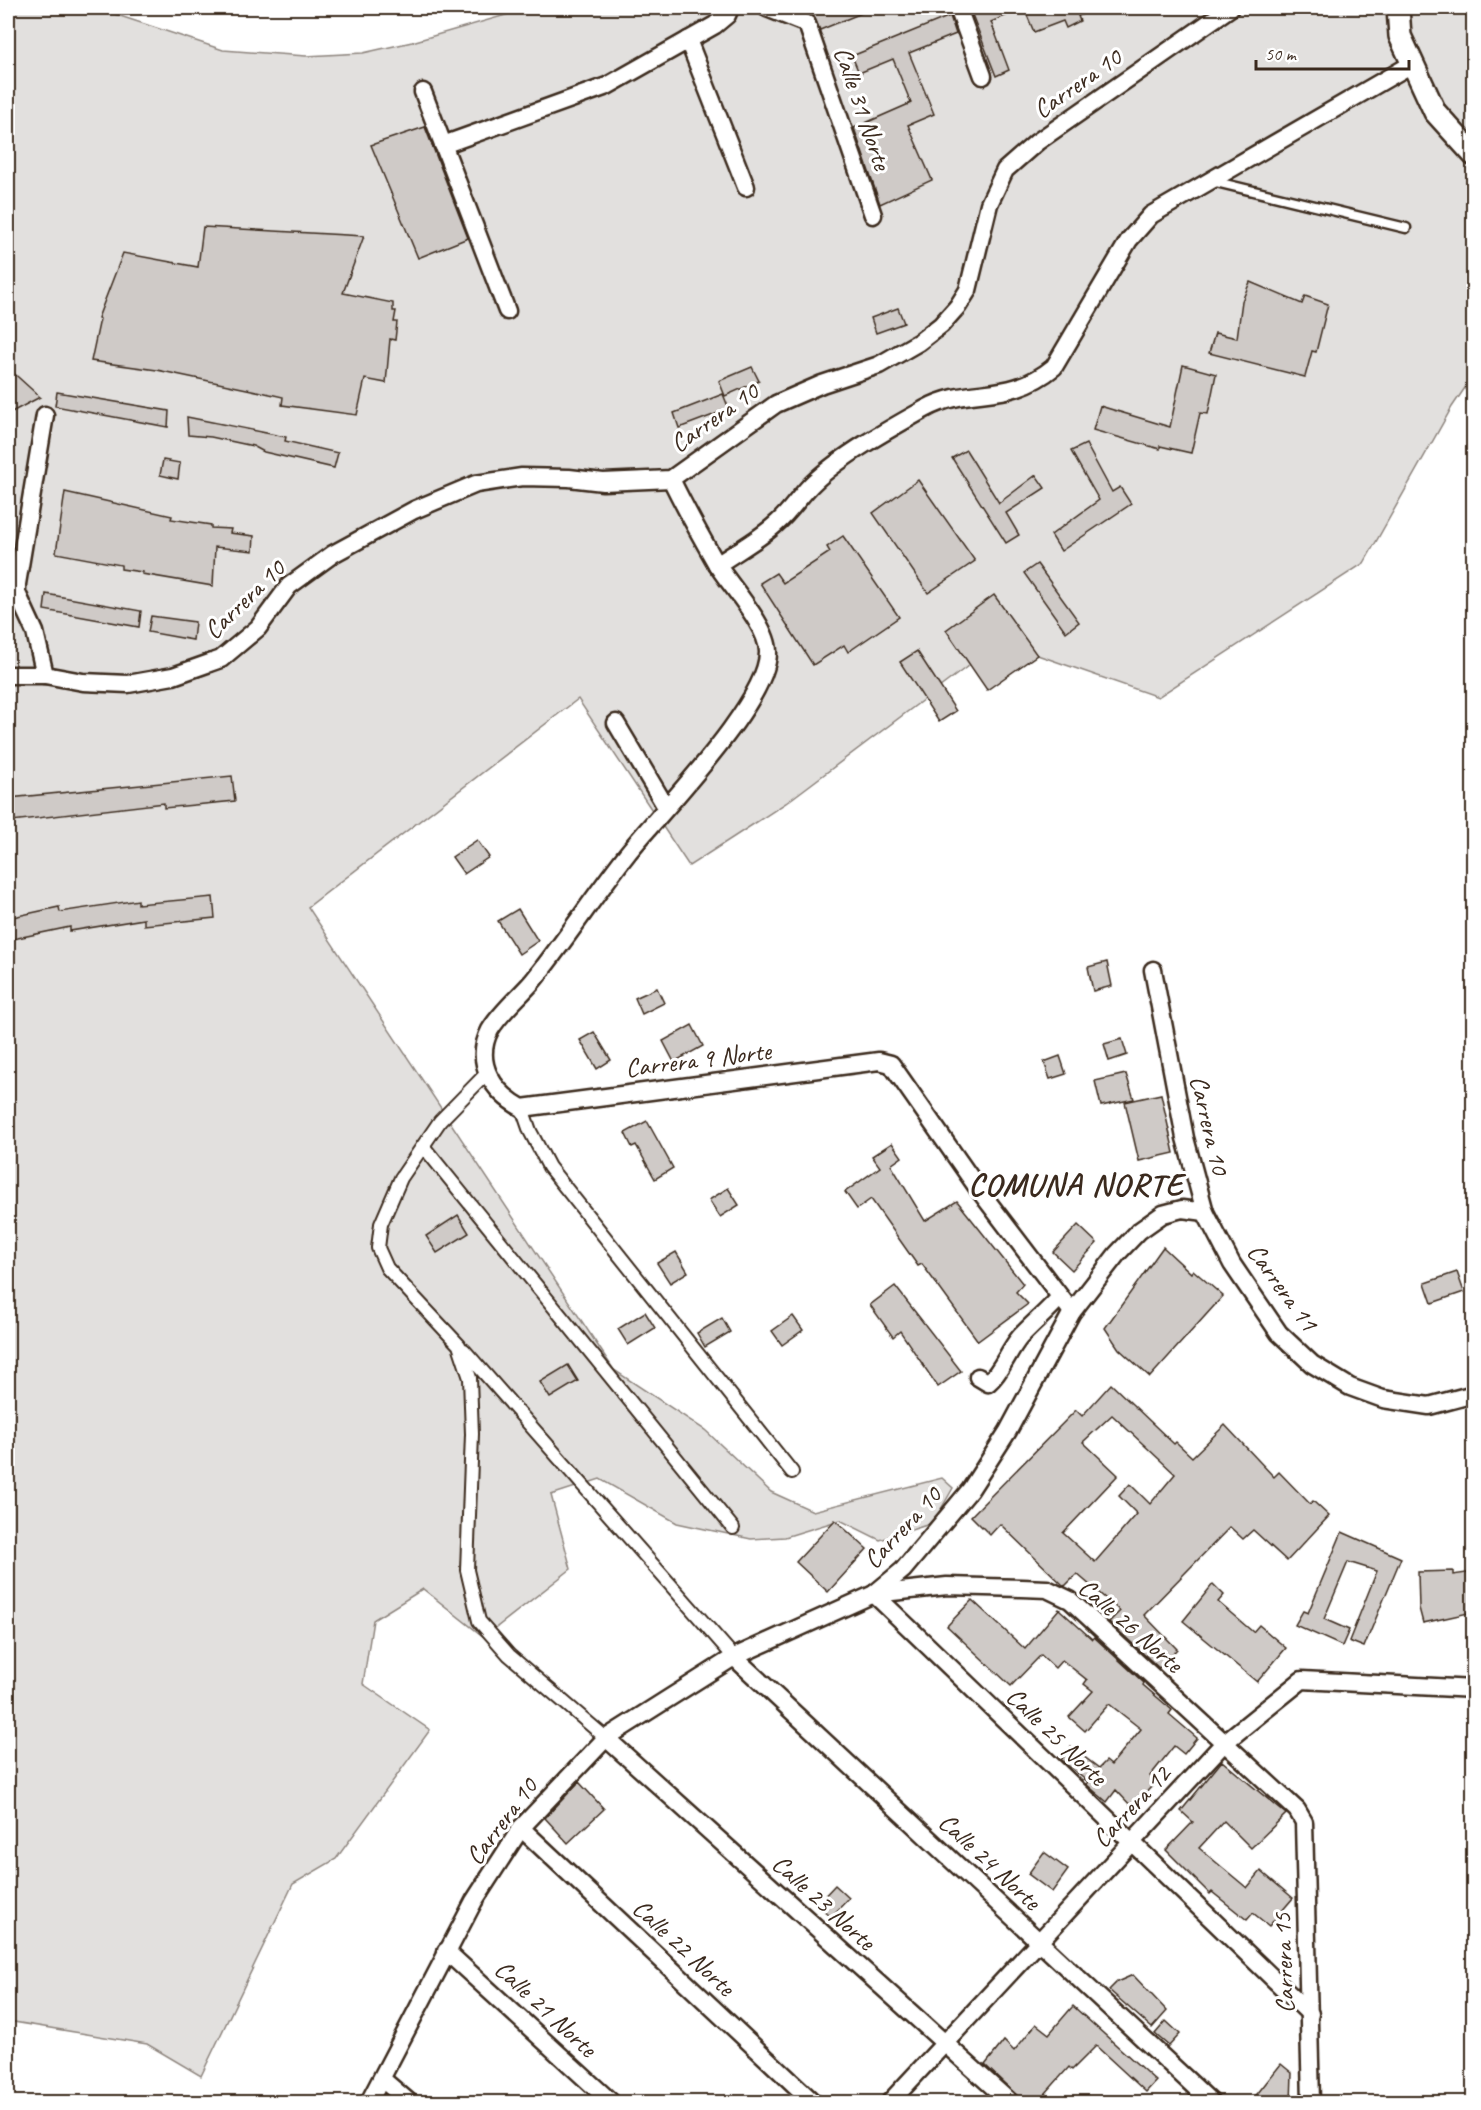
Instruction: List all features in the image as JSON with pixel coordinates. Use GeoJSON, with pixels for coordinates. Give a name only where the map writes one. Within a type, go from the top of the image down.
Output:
{"type":"FeatureCollection","features":[{"type":"Feature","properties":{"kind":"street"},"geometry":{"type":"LineString","coordinates":[[443,145],[607,86],[721,21],[730,8]]}},
{"type":"Feature","properties":{"kind":"street","name":"Calle 31 Norte"},"geometry":{"type":"LineString","coordinates":[[767,8],[807,24],[873,215]]}},
{"type":"Feature","properties":{"kind":"street"},"geometry":{"type":"LineString","coordinates":[[958,8],[983,76]]}},
{"type":"Feature","properties":{"kind":"street","name":"Carrera 10"},"geometry":{"type":"LineString","coordinates":[[8,675],[45,675],[83,682],[128,684],[172,676],[221,659],[258,628],[289,586],[333,554],[414,510],[476,484],[522,477],[569,478],[603,482],[671,478],[776,404],[822,384],[879,365],[941,325],[968,290],[989,204],[1005,170],[1037,142],[1230,8]]}},
{"type":"Feature","properties":{"kind":"street"},"geometry":{"type":"LineString","coordinates":[[1398,8],[1400,36],[1435,112],[1473,155]]}},
{"type":"Feature","properties":{"kind":"street"},"geometry":{"type":"LineString","coordinates":[[688,40],[746,187]]}},
{"type":"Feature","properties":{"kind":"street"},"geometry":{"type":"LineString","coordinates":[[717,565],[777,523],[814,481],[868,443],[928,407],[963,397],[1019,388],[1044,375],[1054,367],[1129,240],[1151,215],[1412,64]]}},
{"type":"Feature","properties":{"kind":"street"},"geometry":{"type":"LineString","coordinates":[[423,92],[507,311]]}},
{"type":"Feature","properties":{"kind":"street"},"geometry":{"type":"LineString","coordinates":[[45,415],[16,584],[17,593],[35,632],[45,675]]}},
{"type":"Feature","properties":{"kind":"street"},"geometry":{"type":"LineString","coordinates":[[671,478],[717,565],[764,633],[769,654],[762,680],[729,732],[627,855],[532,982],[490,1030],[485,1051],[487,1073],[495,1088],[508,1101],[522,1108],[530,1131],[549,1167],[792,1472]]}},
{"type":"Feature","properties":{"kind":"street"},"geometry":{"type":"LineString","coordinates":[[616,723],[666,807]]}},
{"type":"Feature","properties":{"kind":"street","name":"Carrera 10"},"geometry":{"type":"LineString","coordinates":[[369,2103],[446,1951],[474,1901],[521,1828],[606,1738],[734,1657],[874,1594],[903,1570],[970,1490],[1008,1431],[1072,1311],[1117,1254],[1139,1231],[1163,1214],[1182,1209],[1205,1212],[1185,1138],[1153,970]]}},
{"type":"Feature","properties":{"kind":"street","name":"Carrera 9 Norte"},"geometry":{"type":"LineString","coordinates":[[522,1108],[879,1061],[891,1064],[979,1190],[1072,1311]]}},
{"type":"Feature","properties":{"kind":"street"},"geometry":{"type":"LineString","coordinates":[[487,1073],[440,1121],[397,1187],[381,1224],[378,1248],[387,1268],[459,1345],[734,1657]]}},
{"type":"Feature","properties":{"kind":"street"},"geometry":{"type":"LineString","coordinates":[[423,1146],[733,1528]]}},
{"type":"Feature","properties":{"kind":"street","name":"Carrera 11"},"geometry":{"type":"LineString","coordinates":[[1205,1212],[1232,1264],[1279,1333],[1312,1364],[1350,1388],[1383,1399],[1429,1406],[1473,1394]]}},
{"type":"Feature","properties":{"kind":"street"},"geometry":{"type":"LineString","coordinates":[[978,1377],[988,1383],[995,1377],[1005,1356],[1022,1335],[1060,1297]]}},
{"type":"Feature","properties":{"kind":"street"},"geometry":{"type":"LineString","coordinates":[[459,1345],[471,1378],[472,1434],[467,1570],[479,1621],[509,1654],[606,1738]]}},
{"type":"Feature","properties":{"kind":"street","name":"Calle 26 Norte"},"geometry":{"type":"LineString","coordinates":[[874,1594],[947,1586],[1047,1589],[1070,1600],[1296,1810],[1304,1822]]}},
{"type":"Feature","properties":{"kind":"street","name":"Calle 25 Norte"},"geometry":{"type":"LineString","coordinates":[[874,1594],[1310,2014]]}},
{"type":"Feature","properties":{"kind":"street","name":"Calle 24 Norte"},"geometry":{"type":"LineString","coordinates":[[734,1657],[1211,2103]]}},
{"type":"Feature","properties":{"kind":"street","name":"Carrera 12"},"geometry":{"type":"LineString","coordinates":[[890,2103],[1224,1743],[1302,1680],[1473,1689]]}},
{"type":"Feature","properties":{"kind":"street","name":"Calle 23 Norte"},"geometry":{"type":"LineString","coordinates":[[606,1738],[1010,2103]]}},
{"type":"Feature","properties":{"kind":"street","name":"Carrera 15"},"geometry":{"type":"LineString","coordinates":[[1304,1822],[1311,2103]]}},
{"type":"Feature","properties":{"kind":"street","name":"Calle 22 Norte"},"geometry":{"type":"LineString","coordinates":[[521,1828],[813,2103]]}},
{"type":"Feature","properties":{"kind":"street","name":"Calle 21 Norte"},"geometry":{"type":"LineString","coordinates":[[446,1951],[611,2103]]}},
{"type":"Feature","properties":{"kind":"street"},"geometry":{"type":"LineString","coordinates":[[382,2079],[409,2103]]}},
{"type":"Feature","properties":{"kind":"lane"},"geometry":{"type":"LineString","coordinates":[[1212,180],[1406,228]]}},
{"type":"Feature","properties":{"kind":"shaded area"},"geometry":{"type":"Polygon","coordinates":[[[8,8],[96,8],[223,50],[306,56],[363,53],[412,42],[530,8],[1473,8],[1473,376],[1452,407],[1364,563],[1158,697],[1000,642],[786,803],[689,866],[578,699],[308,907],[614,1370],[705,1430],[771,1492],[813,1511],[942,1478],[953,1488],[933,1523],[880,1540],[840,1520],[785,1537],[751,1539],[677,1523],[600,1479],[551,1495],[571,1569],[484,1637],[423,1589],[373,1620],[363,1684],[430,1730],[336,1859],[293,1884],[201,2076],[147,2044],[8,2021],[8,8]]]}},
{"type":"Feature","properties":{"kind":"building"},"geometry":{"type":"Polygon","coordinates":[[[810,8],[874,8],[820,30],[810,8]]]}},
{"type":"Feature","properties":{"kind":"building"},"geometry":{"type":"Polygon","coordinates":[[[982,8],[1024,8],[991,22],[1009,70],[996,76],[971,12],[982,8]]]}},
{"type":"Feature","properties":{"kind":"building"},"geometry":{"type":"Polygon","coordinates":[[[1024,8],[1096,9],[1078,16],[1080,21],[1066,28],[1063,21],[1034,32],[1024,8]]]}},
{"type":"Feature","properties":{"kind":"building"},"geometry":{"type":"Polygon","coordinates":[[[950,16],[956,34],[909,53],[934,114],[908,125],[932,180],[880,204],[854,128],[911,103],[893,59],[859,73],[852,56],[950,16]]]}},
{"type":"Feature","properties":{"kind":"building"},"geometry":{"type":"Polygon","coordinates":[[[425,127],[468,238],[418,258],[371,145],[425,127]]]}},
{"type":"Feature","properties":{"kind":"building"},"geometry":{"type":"Polygon","coordinates":[[[203,227],[364,236],[343,293],[393,303],[393,311],[396,311],[394,322],[397,322],[395,340],[390,339],[386,383],[365,379],[357,415],[282,405],[283,397],[157,370],[91,361],[100,319],[98,318],[123,253],[198,267],[203,227]]]}},
{"type":"Feature","properties":{"kind":"building"},"geometry":{"type":"Polygon","coordinates":[[[1250,282],[1302,304],[1305,296],[1328,304],[1316,352],[1312,351],[1305,377],[1209,353],[1215,333],[1237,338],[1242,301],[1250,282]]]}},
{"type":"Feature","properties":{"kind":"building"},"geometry":{"type":"Polygon","coordinates":[[[898,308],[904,323],[876,333],[871,318],[898,308]]]}},
{"type":"Feature","properties":{"kind":"building"},"geometry":{"type":"Polygon","coordinates":[[[1183,365],[1216,374],[1208,414],[1200,413],[1191,453],[1160,446],[1160,449],[1093,430],[1100,406],[1170,427],[1183,365]]]}},
{"type":"Feature","properties":{"kind":"building"},"geometry":{"type":"Polygon","coordinates":[[[752,367],[759,381],[725,396],[719,381],[752,367]]]}},
{"type":"Feature","properties":{"kind":"building"},"geometry":{"type":"Polygon","coordinates":[[[8,368],[40,397],[8,414],[8,368]]]}},
{"type":"Feature","properties":{"kind":"building"},"geometry":{"type":"Polygon","coordinates":[[[57,392],[169,411],[168,427],[55,406],[57,392]]]}},
{"type":"Feature","properties":{"kind":"building"},"geometry":{"type":"Polygon","coordinates":[[[723,394],[729,409],[679,428],[674,413],[723,394]]]}},
{"type":"Feature","properties":{"kind":"building"},"geometry":{"type":"Polygon","coordinates":[[[187,417],[286,437],[285,441],[338,453],[334,468],[264,452],[253,446],[211,437],[188,435],[187,417]]]}},
{"type":"Feature","properties":{"kind":"building"},"geometry":{"type":"Polygon","coordinates":[[[1086,444],[1112,492],[1120,487],[1131,504],[1061,551],[1051,535],[1099,500],[1071,451],[1086,444]]]}},
{"type":"Feature","properties":{"kind":"building"},"geometry":{"type":"Polygon","coordinates":[[[966,450],[999,503],[1036,475],[1045,488],[1006,513],[1019,535],[1006,543],[952,458],[966,450]]]}},
{"type":"Feature","properties":{"kind":"building"},"geometry":{"type":"Polygon","coordinates":[[[163,460],[180,463],[178,479],[160,475],[163,460]]]}},
{"type":"Feature","properties":{"kind":"building"},"geometry":{"type":"Polygon","coordinates":[[[918,480],[975,561],[928,593],[873,513],[918,480]]]}},
{"type":"Feature","properties":{"kind":"building"},"geometry":{"type":"Polygon","coordinates":[[[65,492],[172,516],[171,519],[211,525],[211,528],[231,529],[230,533],[254,536],[253,551],[215,547],[213,586],[142,574],[142,572],[121,569],[121,565],[56,553],[65,492]]]}},
{"type":"Feature","properties":{"kind":"building"},"geometry":{"type":"Polygon","coordinates":[[[843,536],[899,617],[848,652],[844,645],[813,665],[760,583],[776,573],[783,583],[830,552],[827,547],[843,536]]]}},
{"type":"Feature","properties":{"kind":"building"},"geometry":{"type":"Polygon","coordinates":[[[1037,564],[1079,622],[1066,632],[1024,573],[1037,564]]]}},
{"type":"Feature","properties":{"kind":"building"},"geometry":{"type":"Polygon","coordinates":[[[46,594],[141,611],[139,627],[44,610],[46,594]]]}},
{"type":"Feature","properties":{"kind":"building"},"geometry":{"type":"Polygon","coordinates":[[[994,595],[1037,655],[987,690],[946,630],[994,595]]]}},
{"type":"Feature","properties":{"kind":"building"},"geometry":{"type":"Polygon","coordinates":[[[151,616],[195,622],[193,640],[148,632],[151,616]]]}},
{"type":"Feature","properties":{"kind":"building"},"geometry":{"type":"Polygon","coordinates":[[[917,651],[956,711],[939,722],[900,662],[917,651]]]}},
{"type":"Feature","properties":{"kind":"building"},"geometry":{"type":"Polygon","coordinates":[[[232,776],[235,801],[164,808],[164,803],[12,821],[9,798],[232,776]]]}},
{"type":"Feature","properties":{"kind":"building"},"geometry":{"type":"Polygon","coordinates":[[[477,840],[489,857],[464,874],[452,857],[477,840]]]}},
{"type":"Feature","properties":{"kind":"building"},"geometry":{"type":"Polygon","coordinates":[[[213,897],[215,918],[144,925],[144,919],[70,931],[70,927],[8,940],[8,918],[59,907],[60,912],[138,900],[138,904],[213,897]]]}},
{"type":"Feature","properties":{"kind":"building"},"geometry":{"type":"Polygon","coordinates":[[[518,909],[538,941],[519,954],[498,921],[518,909]]]}},
{"type":"Feature","properties":{"kind":"building"},"geometry":{"type":"Polygon","coordinates":[[[1107,962],[1112,986],[1093,991],[1088,967],[1107,962]]]}},
{"type":"Feature","properties":{"kind":"building"},"geometry":{"type":"Polygon","coordinates":[[[657,988],[664,1003],[642,1014],[635,998],[657,988]]]}},
{"type":"Feature","properties":{"kind":"building"},"geometry":{"type":"Polygon","coordinates":[[[692,1025],[703,1046],[674,1062],[663,1041],[692,1025]]]}},
{"type":"Feature","properties":{"kind":"building"},"geometry":{"type":"Polygon","coordinates":[[[594,1032],[611,1060],[597,1069],[580,1040],[594,1032]]]}},
{"type":"Feature","properties":{"kind":"building"},"geometry":{"type":"Polygon","coordinates":[[[1122,1039],[1127,1055],[1109,1061],[1104,1044],[1122,1039]]]}},
{"type":"Feature","properties":{"kind":"building"},"geometry":{"type":"Polygon","coordinates":[[[1060,1056],[1066,1074],[1050,1079],[1044,1062],[1060,1056]]]}},
{"type":"Feature","properties":{"kind":"building"},"geometry":{"type":"Polygon","coordinates":[[[1126,1074],[1134,1099],[1101,1106],[1095,1081],[1126,1074]]]}},
{"type":"Feature","properties":{"kind":"building"},"geometry":{"type":"Polygon","coordinates":[[[1161,1094],[1174,1153],[1139,1161],[1125,1102],[1161,1094]]]}},
{"type":"Feature","properties":{"kind":"building"},"geometry":{"type":"Polygon","coordinates":[[[647,1121],[673,1168],[655,1179],[636,1145],[632,1147],[625,1133],[647,1121]]]}},
{"type":"Feature","properties":{"kind":"building"},"geometry":{"type":"Polygon","coordinates":[[[892,1143],[902,1157],[891,1165],[925,1221],[957,1201],[1023,1284],[1016,1292],[1028,1304],[978,1341],[922,1264],[918,1266],[871,1199],[857,1209],[845,1192],[880,1167],[872,1156],[892,1143]]]}},
{"type":"Feature","properties":{"kind":"building"},"geometry":{"type":"Polygon","coordinates":[[[728,1188],[739,1205],[720,1217],[709,1200],[728,1188]]]}},
{"type":"Feature","properties":{"kind":"building"},"geometry":{"type":"Polygon","coordinates":[[[458,1215],[469,1233],[437,1253],[426,1236],[458,1215]]]}},
{"type":"Feature","properties":{"kind":"building"},"geometry":{"type":"Polygon","coordinates":[[[1078,1225],[1097,1243],[1072,1270],[1053,1252],[1078,1225]]]}},
{"type":"Feature","properties":{"kind":"building"},"geometry":{"type":"Polygon","coordinates":[[[1163,1247],[1191,1273],[1193,1270],[1223,1296],[1150,1377],[1119,1349],[1105,1328],[1163,1247]]]}},
{"type":"Feature","properties":{"kind":"building"},"geometry":{"type":"Polygon","coordinates":[[[676,1252],[688,1272],[670,1283],[657,1263],[676,1252]]]}},
{"type":"Feature","properties":{"kind":"building"},"geometry":{"type":"Polygon","coordinates":[[[1457,1272],[1464,1292],[1432,1303],[1425,1283],[1457,1272]]]}},
{"type":"Feature","properties":{"kind":"building"},"geometry":{"type":"Polygon","coordinates":[[[895,1286],[961,1371],[938,1387],[900,1331],[893,1337],[870,1305],[895,1286]]]}},
{"type":"Feature","properties":{"kind":"building"},"geometry":{"type":"Polygon","coordinates":[[[645,1312],[655,1328],[628,1345],[618,1329],[645,1312]]]}},
{"type":"Feature","properties":{"kind":"building"},"geometry":{"type":"Polygon","coordinates":[[[793,1316],[803,1330],[782,1345],[772,1331],[793,1316]]]}},
{"type":"Feature","properties":{"kind":"building"},"geometry":{"type":"Polygon","coordinates":[[[722,1318],[730,1332],[705,1347],[697,1333],[722,1318]]]}},
{"type":"Feature","properties":{"kind":"building"},"geometry":{"type":"Polygon","coordinates":[[[568,1365],[578,1381],[550,1398],[540,1382],[568,1365]]]}},
{"type":"Feature","properties":{"kind":"building"},"geometry":{"type":"Polygon","coordinates":[[[1111,1384],[1174,1444],[1176,1442],[1192,1457],[1225,1425],[1274,1477],[1279,1472],[1310,1504],[1313,1501],[1329,1516],[1287,1561],[1253,1530],[1243,1539],[1230,1527],[1144,1615],[1177,1649],[1159,1668],[1109,1622],[1120,1611],[1077,1574],[1065,1586],[1000,1524],[990,1535],[971,1516],[1076,1410],[1082,1416],[1111,1384]],[[1112,1415],[1083,1442],[1118,1475],[1063,1533],[1095,1562],[1137,1514],[1119,1496],[1130,1484],[1150,1504],[1175,1474],[1112,1415]]]}},
{"type":"Feature","properties":{"kind":"building"},"geometry":{"type":"Polygon","coordinates":[[[835,1520],[867,1549],[828,1592],[796,1562],[835,1520]]]}},
{"type":"Feature","properties":{"kind":"building"},"geometry":{"type":"Polygon","coordinates":[[[1342,1532],[1401,1558],[1364,1647],[1349,1641],[1377,1571],[1348,1562],[1324,1619],[1349,1630],[1342,1646],[1295,1625],[1303,1611],[1308,1613],[1342,1532]]]}},
{"type":"Feature","properties":{"kind":"building"},"geometry":{"type":"Polygon","coordinates":[[[1453,1571],[1453,1575],[1473,1572],[1473,1612],[1423,1623],[1419,1608],[1418,1572],[1453,1571]]]}},
{"type":"Feature","properties":{"kind":"building"},"geometry":{"type":"Polygon","coordinates":[[[1213,1584],[1224,1595],[1218,1602],[1253,1632],[1259,1625],[1286,1648],[1257,1682],[1183,1621],[1213,1584]]]}},
{"type":"Feature","properties":{"kind":"building"},"geometry":{"type":"Polygon","coordinates":[[[972,1600],[1025,1649],[1059,1609],[1092,1639],[1094,1637],[1144,1683],[1143,1685],[1172,1710],[1169,1714],[1197,1738],[1184,1754],[1174,1746],[1150,1776],[1156,1782],[1132,1807],[1116,1790],[1107,1802],[1086,1784],[1088,1782],[1061,1760],[1071,1747],[1099,1768],[1106,1761],[1111,1765],[1141,1729],[1109,1704],[1085,1731],[1069,1717],[1093,1691],[1084,1684],[1087,1680],[1062,1660],[1055,1668],[1041,1655],[1011,1686],[947,1626],[972,1600]]]}},
{"type":"Feature","properties":{"kind":"building"},"geometry":{"type":"Polygon","coordinates":[[[1222,1761],[1286,1814],[1251,1848],[1224,1821],[1199,1848],[1247,1888],[1261,1871],[1293,1898],[1269,1926],[1253,1913],[1247,1920],[1212,1892],[1210,1894],[1166,1850],[1193,1822],[1181,1811],[1222,1761]]]}},
{"type":"Feature","properties":{"kind":"building"},"geometry":{"type":"Polygon","coordinates":[[[579,1782],[604,1809],[568,1843],[545,1818],[579,1782]]]}},
{"type":"Feature","properties":{"kind":"building"},"geometry":{"type":"Polygon","coordinates":[[[1044,1852],[1068,1870],[1052,1892],[1028,1874],[1044,1852]]]}},
{"type":"Feature","properties":{"kind":"building"},"geometry":{"type":"Polygon","coordinates":[[[835,1885],[849,1898],[831,1917],[817,1904],[835,1885]]]}},
{"type":"Feature","properties":{"kind":"building"},"geometry":{"type":"Polygon","coordinates":[[[1133,1975],[1167,2011],[1152,2028],[1109,1990],[1117,1982],[1133,1975]]]}},
{"type":"Feature","properties":{"kind":"building"},"geometry":{"type":"Polygon","coordinates":[[[1073,2006],[1156,2081],[1146,2092],[1096,2046],[1072,2070],[1069,2067],[1037,2103],[1025,2103],[985,2065],[1004,2041],[1014,2051],[1036,2024],[1049,2034],[1073,2006]]]}},
{"type":"Feature","properties":{"kind":"building"},"geometry":{"type":"Polygon","coordinates":[[[1166,2021],[1180,2034],[1169,2046],[1155,2034],[1166,2021]]]}},
{"type":"Feature","properties":{"kind":"building"},"geometry":{"type":"Polygon","coordinates":[[[1281,2064],[1292,2073],[1291,2103],[1250,2103],[1281,2064]]]}},
{"type":"Feature","properties":{"kind":"district","name":"COMUNA NORTE"},"geometry":{"type":"Point","coordinates":[1076,1184]}}]}
